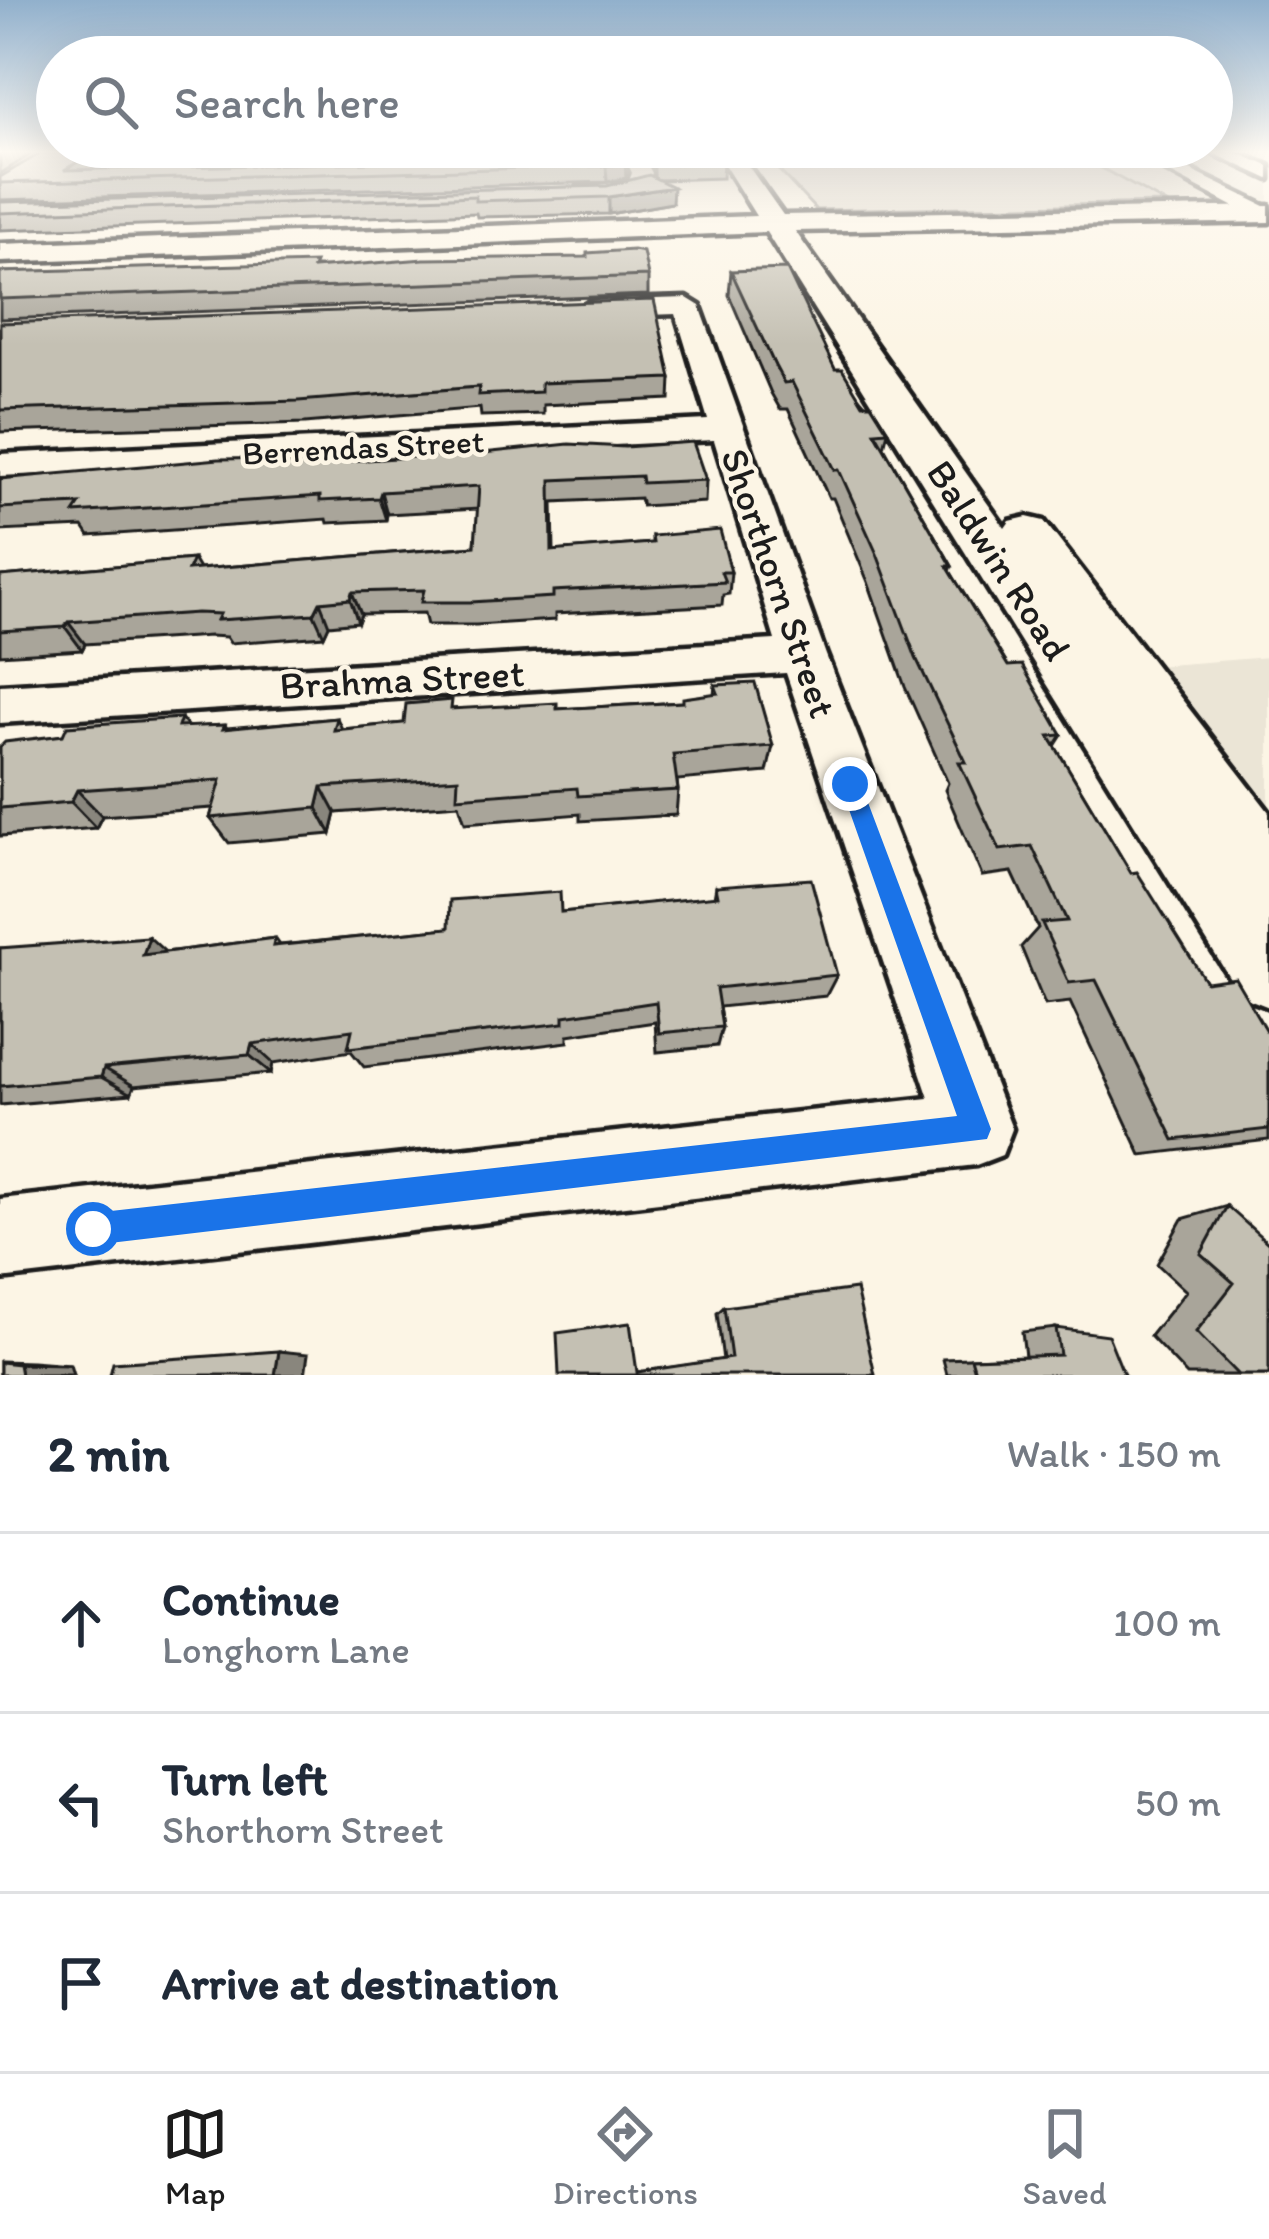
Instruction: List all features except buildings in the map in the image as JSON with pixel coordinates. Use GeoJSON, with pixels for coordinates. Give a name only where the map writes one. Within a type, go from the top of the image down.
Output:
{"type":"FeatureCollection","features":[{"type":"Feature","properties":{"kind":"main road","name":"Baldwin Road"},"geometry":{"type":"LineString","coordinates":[[785,217],[1269,868]]}},
{"type":"Feature","properties":{"kind":"main road","name":"Baldwin Road"},"geometry":{"type":"LineString","coordinates":[[788,217],[1269,968]]}},
{"type":"Feature","properties":{"kind":"main road"},"geometry":{"type":"LineString","coordinates":[[0,253],[1166,224],[1192,217]]}},
{"type":"Feature","properties":{"kind":"main road"},"geometry":{"type":"LineString","coordinates":[[0,264],[796,230]]}},
{"type":"Feature","properties":{"kind":"main road"},"geometry":{"type":"LineString","coordinates":[[1193,853],[1222,889],[1269,932]]}},
{"type":"Feature","properties":{"kind":"street","name":"Shorthorn Street"},"geometry":{"type":"LineString","coordinates":[[0,1239],[976,1129],[803,655],[687,306],[568,310]]}},
{"type":"Feature","properties":{"kind":"street","name":"Berrendas Street"},"geometry":{"type":"LineString","coordinates":[[0,465],[725,429]]}},
{"type":"Feature","properties":{"kind":"street","name":"Brahma Street"},"geometry":{"type":"LineString","coordinates":[[0,704],[803,655]]}},
{"type":"Feature","properties":{"kind":"shaded area"},"geometry":{"type":"Polygon","coordinates":[[[1269,657],[1269,905],[1103,670],[1269,657]]]}},
{"type":"Feature","properties":{"kind":"route"},"geometry":{"type":"LineString","coordinates":[[93,1229],[976,1129],[850,784]]}}]}
